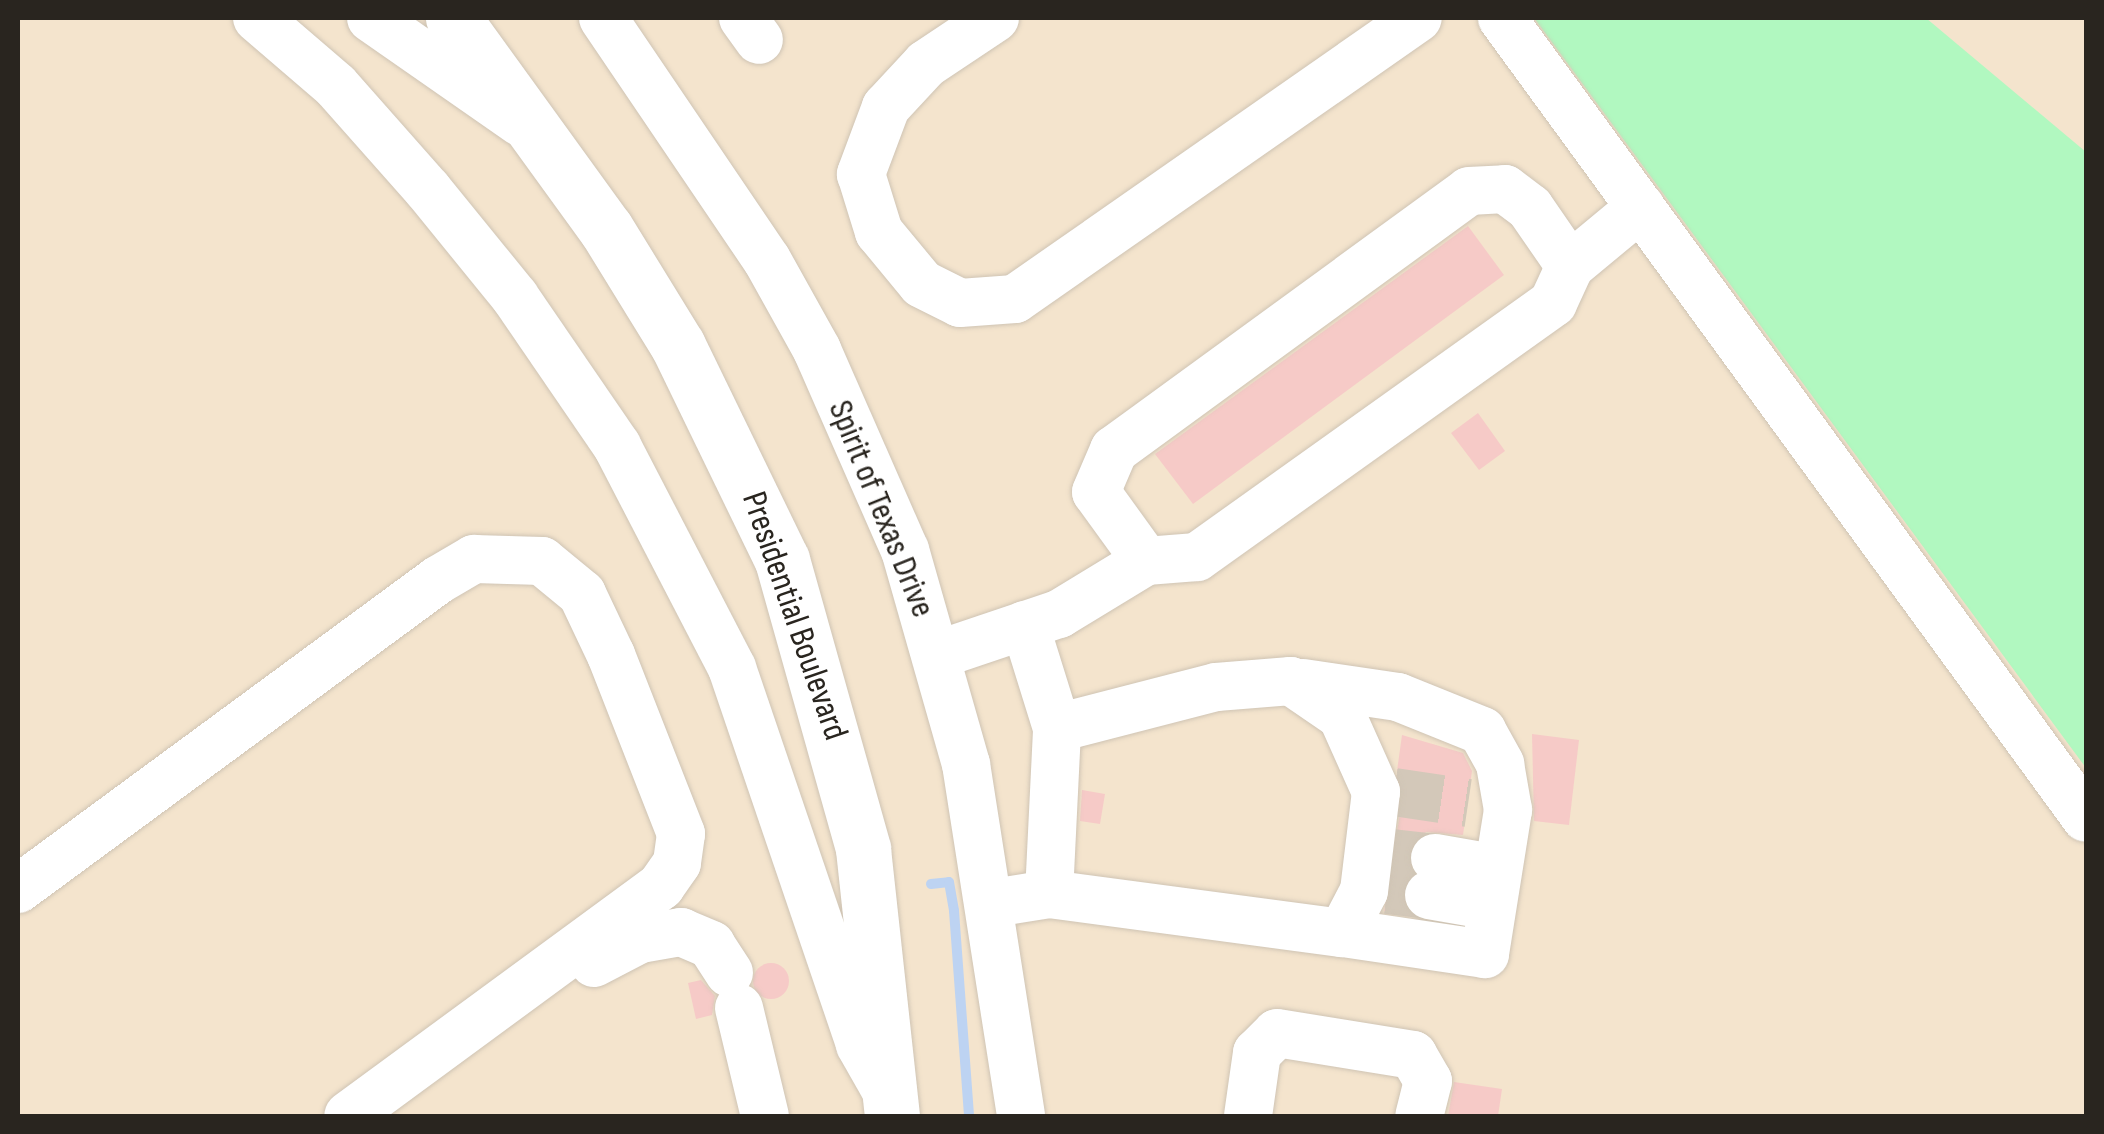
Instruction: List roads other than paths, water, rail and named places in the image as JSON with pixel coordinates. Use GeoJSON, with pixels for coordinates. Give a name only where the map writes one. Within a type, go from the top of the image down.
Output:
{"type":"FeatureCollection","features":[{"type":"Feature","properties":{"kind":"main road","name":"Presidential Boulevard"},"geometry":{"type":"LineString","coordinates":[[452,18],[543,138],[678,346],[782,560],[862,849],[892,1108]]}},
{"type":"Feature","properties":{"kind":"lane"},"geometry":{"type":"LineString","coordinates":[[256,18],[336,86],[428,190],[515,297],[617,446],[732,668],[860,1046],[892,1108]]}},
{"type":"Feature","properties":{"kind":"lane"},"geometry":{"type":"LineString","coordinates":[[372,18],[543,138]]}},
{"type":"Feature","properties":{"kind":"lane","name":"Spirit of Texas Drive"},"geometry":{"type":"LineString","coordinates":[[603,18],[686,131],[817,350],[905,550],[936,655],[993,903],[1021,1116]]}},
{"type":"Feature","properties":{"kind":"lane"},"geometry":{"type":"LineString","coordinates":[[995,18],[926,64],[886,107],[861,174],[878,232],[922,284],[960,304],[1015,298],[1418,18]]}},
{"type":"Feature","properties":{"kind":"lane"},"geometry":{"type":"LineString","coordinates":[[1502,18],[2086,818]]}},
{"type":"Feature","properties":{"kind":"lane"},"geometry":{"type":"LineString","coordinates":[[1146,561],[1096,492],[1114,450],[1470,191],[1505,189],[1530,208],[1570,266]]}},
{"type":"Feature","properties":{"kind":"lane"},"geometry":{"type":"LineString","coordinates":[[936,655],[1059,614],[1146,561],[1198,557],[1553,303],[1570,266],[1641,207]]}},
{"type":"Feature","properties":{"kind":"lane"},"geometry":{"type":"LineString","coordinates":[[18,889],[474,558],[542,561],[582,594],[681,834],[677,863],[661,886],[348,1116]]}},
{"type":"Feature","properties":{"kind":"lane"},"geometry":{"type":"LineString","coordinates":[[1025,625],[1058,728],[1049,894]]}},
{"type":"Feature","properties":{"kind":"lane"},"geometry":{"type":"LineString","coordinates":[[993,903],[1049,894],[1485,954],[1495,887],[1488,807],[1500,764],[1482,731],[1398,696],[1291,681],[1216,687],[1058,728]]}},
{"type":"Feature","properties":{"kind":"lane"},"geometry":{"type":"LineString","coordinates":[[1291,681],[1342,716],[1384,790],[1396,872],[1342,933]]}},
{"type":"Feature","properties":{"kind":"lane"},"geometry":{"type":"LineString","coordinates":[[1396,872],[1495,887]]}},
{"type":"Feature","properties":{"kind":"lane"},"geometry":{"type":"LineString","coordinates":[[479,1021],[660,933],[699,937],[734,990],[765,1116]]}},
{"type":"Feature","properties":{"kind":"lane"},"geometry":{"type":"LineString","coordinates":[[1248,1116],[1257,1053],[1276,1033],[1413,1055],[1428,1081],[1419,1116]]}},
{"type":"Feature","properties":{"kind":"waterway"},"geometry":{"type":"LineString","coordinates":[[931,884],[949,882],[954,911],[969,1116]]}},
{"type":"Feature","properties":{"kind":"tunnel"},"geometry":{"type":"LineString","coordinates":[[1394,792],[1468,803]]}},
{"type":"Feature","properties":{"kind":"tunnel"},"geometry":{"type":"LineString","coordinates":[[1392,853],[1435,858]]}},
{"type":"Feature","properties":{"kind":"tunnel"},"geometry":{"type":"LineString","coordinates":[[1387,890],[1429,895]]}}]}
